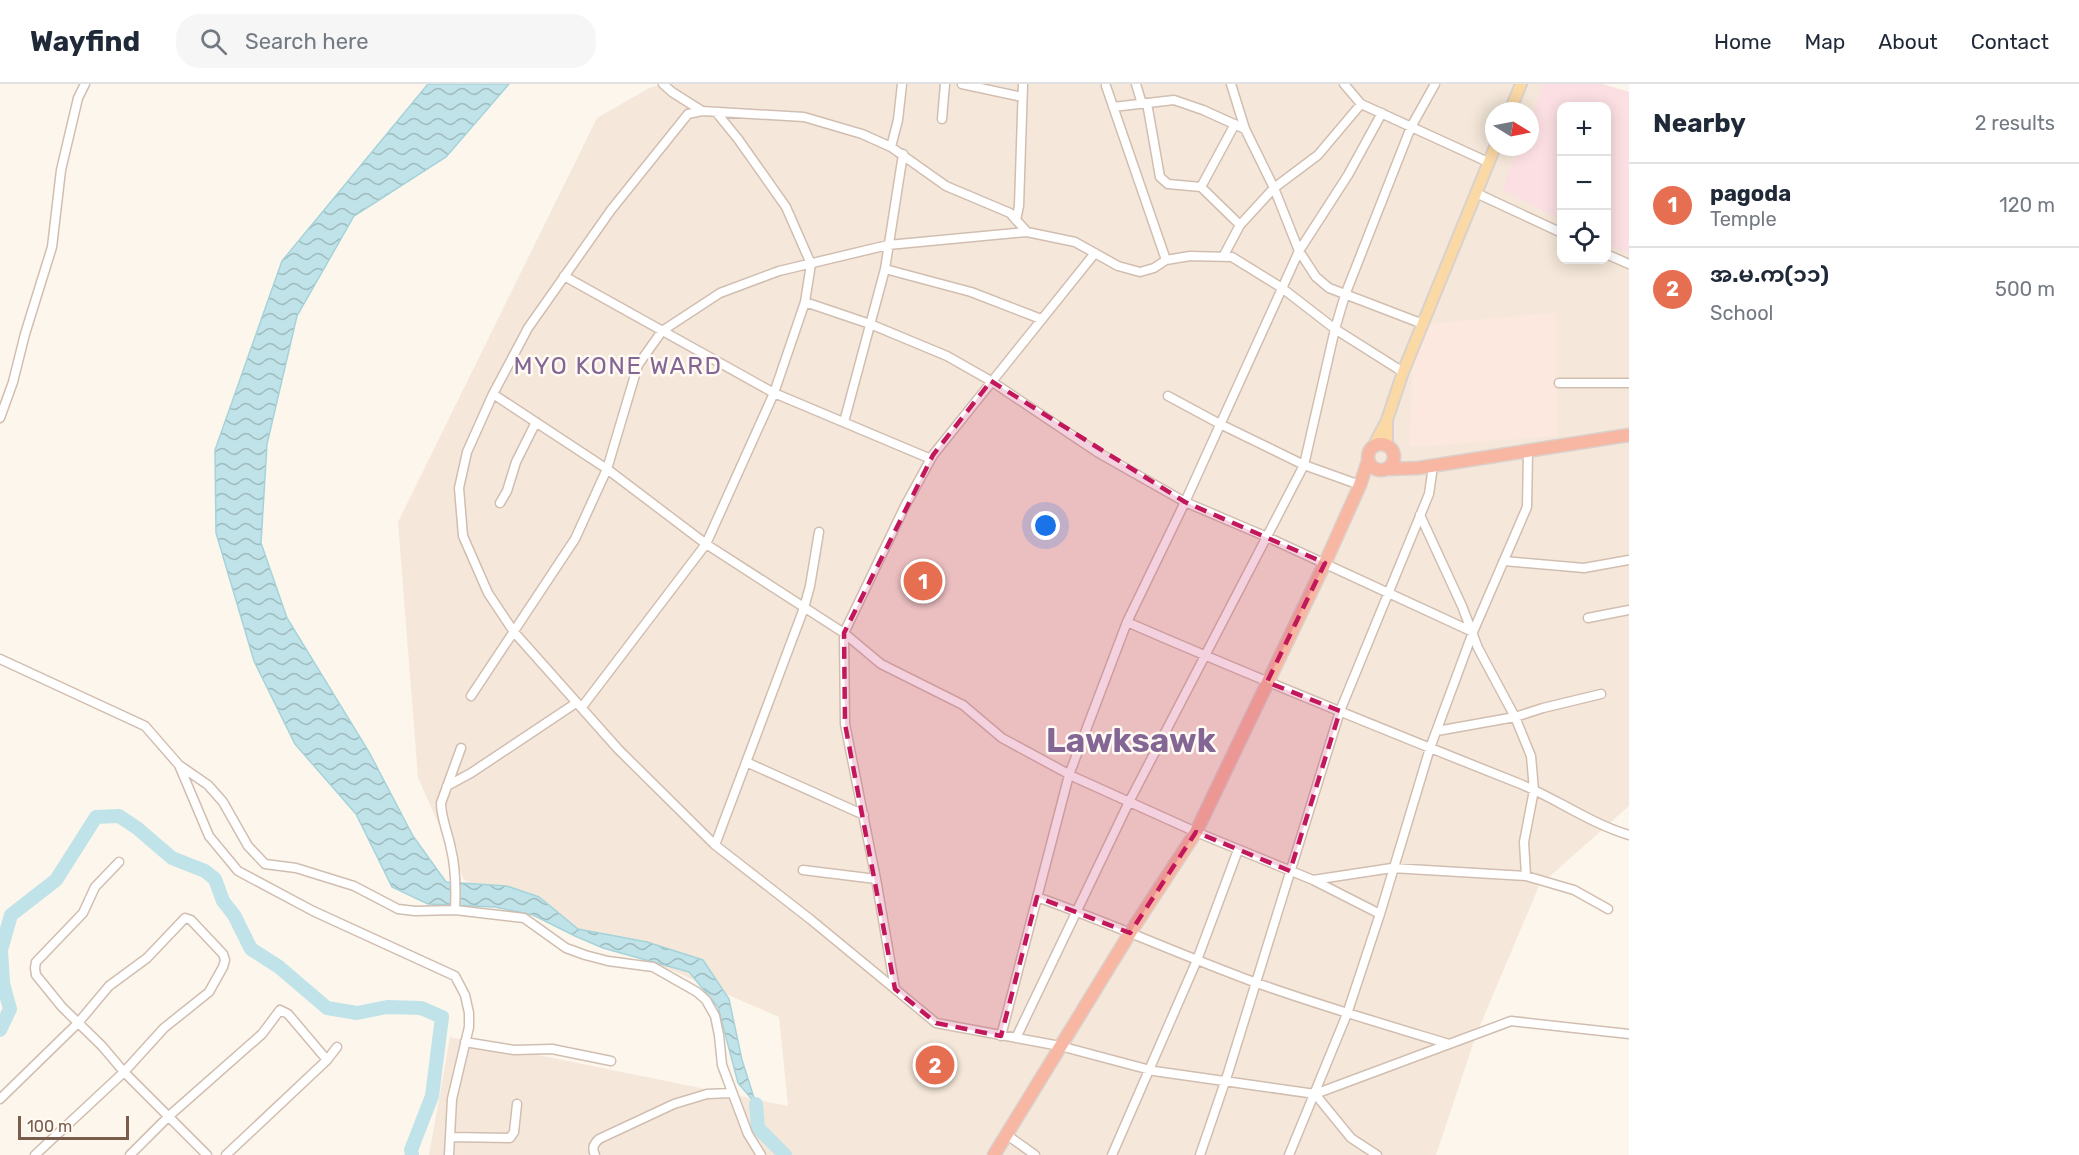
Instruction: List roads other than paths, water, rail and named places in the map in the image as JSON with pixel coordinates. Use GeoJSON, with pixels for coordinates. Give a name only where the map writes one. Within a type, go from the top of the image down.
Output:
{"type":"FeatureCollection","features":[{"type":"Feature","properties":{"kind":"highway"},"geometry":{"type":"LineString","coordinates":[[1368,461],[1372,467],[1382,470],[1418,468],[1629,435]]}},
{"type":"Feature","properties":{"kind":"highway"},"geometry":{"type":"LineString","coordinates":[[994,1155],[1130,933],[1196,832],[1360,485],[1368,461],[1368,453],[1380,444],[1418,468]]}},
{"type":"Feature","properties":{"kind":"highway"},"geometry":{"type":"LineString","coordinates":[[1360,485],[1393,461],[1389,448]]}},
{"type":"Feature","properties":{"kind":"main road"},"geometry":{"type":"LineString","coordinates":[[1513,102],[1520,84]]}},
{"type":"Feature","properties":{"kind":"main road"},"geometry":{"type":"LineString","coordinates":[[1373,447],[1387,420],[1403,372],[1491,156]]}},
{"type":"Feature","properties":{"kind":"main road"},"geometry":{"type":"LineString","coordinates":[[1387,420],[1389,448]]}},
{"type":"Feature","properties":{"kind":"street"},"geometry":{"type":"LineString","coordinates":[[0,418],[14,382],[25,334],[52,247],[61,170],[78,98],[85,84]]}},
{"type":"Feature","properties":{"kind":"street"},"geometry":{"type":"LineString","coordinates":[[663,84],[672,93],[702,111]]}},
{"type":"Feature","properties":{"kind":"street"},"geometry":{"type":"LineString","coordinates":[[891,147],[898,120],[902,84]]}},
{"type":"Feature","properties":{"kind":"street"},"geometry":{"type":"LineString","coordinates":[[942,119],[945,84]]}},
{"type":"Feature","properties":{"kind":"street"},"geometry":{"type":"LineString","coordinates":[[962,84],[1022,97]]}},
{"type":"Feature","properties":{"kind":"street"},"geometry":{"type":"LineString","coordinates":[[1016,220],[1019,206],[1023,84]]}},
{"type":"Feature","properties":{"kind":"street"},"geometry":{"type":"LineString","coordinates":[[1136,84],[1144,103],[1160,177],[1168,184],[1201,187],[1240,225]]}},
{"type":"Feature","properties":{"kind":"street"},"geometry":{"type":"LineString","coordinates":[[1231,84],[1245,129],[1274,188],[1299,251],[1316,277],[1329,288],[1423,324]]}},
{"type":"Feature","properties":{"kind":"street"},"geometry":{"type":"LineString","coordinates":[[1344,84],[1361,104],[1488,162]]}},
{"type":"Feature","properties":{"kind":"street"},"geometry":{"type":"LineString","coordinates":[[1016,1038],[1129,802],[1304,465],[1335,329],[1346,295],[1380,200],[1411,127],[1435,84]]}},
{"type":"Feature","properties":{"kind":"street"},"geometry":{"type":"LineString","coordinates":[[1106,86],[1166,260]]}},
{"type":"Feature","properties":{"kind":"street"},"geometry":{"type":"LineString","coordinates":[[1113,107],[1174,100],[1245,129]]}},
{"type":"Feature","properties":{"kind":"street"},"geometry":{"type":"LineString","coordinates":[[1224,255],[1240,225],[1274,188],[1318,155],[1361,104]]}},
{"type":"Feature","properties":{"kind":"street"},"geometry":{"type":"LineString","coordinates":[[1027,232],[1010,213],[946,186],[903,154],[862,134],[804,117],[702,111],[688,114],[611,210],[528,328],[493,394],[467,452],[459,488],[463,536],[488,593],[514,632],[618,749],[715,845],[810,919],[936,1023],[1060,1046],[1150,1070],[1315,1094],[1511,1021],[1629,1034]]}},
{"type":"Feature","properties":{"kind":"street"},"geometry":{"type":"LineString","coordinates":[[447,786],[579,705],[706,544],[774,393],[805,302],[811,264],[786,207],[716,112]]}},
{"type":"Feature","properties":{"kind":"street"},"geometry":{"type":"LineString","coordinates":[[1001,1036],[1069,775],[1127,622],[1185,502],[1299,251],[1348,175],[1382,113]]}},
{"type":"Feature","properties":{"kind":"street"},"geometry":{"type":"LineString","coordinates":[[1201,187],[1235,124]]}},
{"type":"Feature","properties":{"kind":"street"},"geometry":{"type":"LineString","coordinates":[[844,422],[885,269],[903,154]]}},
{"type":"Feature","properties":{"kind":"street"},"geometry":{"type":"LineString","coordinates":[[1476,193],[1557,231]]}},
{"type":"Feature","properties":{"kind":"street"},"geometry":{"type":"LineString","coordinates":[[471,696],[575,539],[607,469],[638,365],[662,331],[720,293],[779,271],[888,245],[1027,232],[1075,242],[1118,267],[1140,272],[1154,268],[1166,260],[1190,256],[1224,255],[1232,257],[1282,288],[1335,329],[1403,372]]}},
{"type":"Feature","properties":{"kind":"street"},"geometry":{"type":"LineString","coordinates":[[895,989],[845,724],[844,633],[905,506],[931,459],[1095,253]]}},
{"type":"Feature","properties":{"kind":"street"},"geometry":{"type":"LineString","coordinates":[[1611,256],[1629,264]]}},
{"type":"Feature","properties":{"kind":"street"},"geometry":{"type":"LineString","coordinates":[[885,269],[970,292],[1041,319]]}},
{"type":"Feature","properties":{"kind":"street"},"geometry":{"type":"LineString","coordinates":[[564,276],[774,393],[931,459]]}},
{"type":"Feature","properties":{"kind":"street"},"geometry":{"type":"LineString","coordinates":[[805,302],[870,324],[947,356],[991,381],[1097,452],[1185,502],[1267,537],[1473,632]]}},
{"type":"Feature","properties":{"kind":"street"},"geometry":{"type":"LineString","coordinates":[[1559,383],[1629,383]]}},
{"type":"Feature","properties":{"kind":"street"},"geometry":{"type":"LineString","coordinates":[[493,394],[607,469],[706,544],[844,633],[881,664],[963,705],[1002,738],[1069,775],[1196,832],[1313,880],[1380,914]]}},
{"type":"Feature","properties":{"kind":"street"},"geometry":{"type":"LineString","coordinates":[[1168,396],[1304,465],[1360,485]]}},
{"type":"Feature","properties":{"kind":"street"},"geometry":{"type":"LineString","coordinates":[[500,503],[507,491],[516,462],[536,422]]}},
{"type":"Feature","properties":{"kind":"street"},"geometry":{"type":"LineString","coordinates":[[1289,1155],[1347,1014],[1430,748],[1473,632],[1527,507],[1528,451]]}},
{"type":"Feature","properties":{"kind":"street"},"geometry":{"type":"LineString","coordinates":[[1200,1155],[1340,711],[1429,494],[1433,466]]}},
{"type":"Feature","properties":{"kind":"street"},"geometry":{"type":"LineString","coordinates":[[1420,515],[1473,632],[1478,648],[1515,717],[1531,756],[1534,789],[1524,842],[1526,876]]}},
{"type":"Feature","properties":{"kind":"street"},"geometry":{"type":"LineString","coordinates":[[715,845],[804,608],[819,532]]}},
{"type":"Feature","properties":{"kind":"street"},"geometry":{"type":"LineString","coordinates":[[1504,561],[1584,568],[1629,560]]}},
{"type":"Feature","properties":{"kind":"street"},"geometry":{"type":"LineString","coordinates":[[1588,618],[1629,610]]}},
{"type":"Feature","properties":{"kind":"street"},"geometry":{"type":"LineString","coordinates":[[1127,622],[1267,682],[1534,789],[1595,822],[1629,834]]}},
{"type":"Feature","properties":{"kind":"street"},"geometry":{"type":"LineString","coordinates":[[0,659],[145,726],[179,765],[208,785],[227,808],[248,846],[264,864],[296,868],[354,886],[398,909],[415,911],[455,908],[524,918],[566,948],[608,961],[653,966],[698,992],[706,1000],[715,1016],[722,1065],[731,1093],[748,1134],[761,1155]]}},
{"type":"Feature","properties":{"kind":"street"},"geometry":{"type":"LineString","coordinates":[[1437,731],[1515,717],[1600,694]]}},
{"type":"Feature","properties":{"kind":"street"},"geometry":{"type":"LineString","coordinates":[[455,908],[456,881],[452,850],[441,811],[441,803],[461,748]]}},
{"type":"Feature","properties":{"kind":"street"},"geometry":{"type":"LineString","coordinates":[[746,762],[864,815]]}},
{"type":"Feature","properties":{"kind":"street"},"geometry":{"type":"LineString","coordinates":[[179,765],[209,836],[238,871],[313,911],[455,976],[465,995],[469,1027],[452,1099],[449,1155]]}},
{"type":"Feature","properties":{"kind":"street"},"geometry":{"type":"LineString","coordinates":[[1112,1155],[1197,960],[1238,850]]}},
{"type":"Feature","properties":{"kind":"street"},"geometry":{"type":"LineString","coordinates":[[119,862],[95,887],[83,913],[36,962],[34,968],[36,975],[62,1007],[207,1155]]}},
{"type":"Feature","properties":{"kind":"street"},"geometry":{"type":"LineString","coordinates":[[1313,880],[1392,868],[1526,876],[1574,890],[1608,909]]}},
{"type":"Feature","properties":{"kind":"street"},"geometry":{"type":"LineString","coordinates":[[802,870],[876,879]]}},
{"type":"Feature","properties":{"kind":"street"},"geometry":{"type":"LineString","coordinates":[[1037,897],[1255,982],[1347,1014],[1449,1044]]}},
{"type":"Feature","properties":{"kind":"street"},"geometry":{"type":"LineString","coordinates":[[0,1099],[78,1023],[109,986],[147,958],[185,918],[191,920],[223,954],[224,967],[209,992],[164,1028],[124,1072],[35,1155]]}},
{"type":"Feature","properties":{"kind":"street"},"geometry":{"type":"LineString","coordinates":[[130,1155],[169,1116],[262,1034],[280,1010],[288,1014],[327,1060]]}},
{"type":"Feature","properties":{"kind":"street"},"geometry":{"type":"LineString","coordinates":[[465,1042],[514,1050],[552,1049],[611,1061]]}},
{"type":"Feature","properties":{"kind":"street"},"geometry":{"type":"LineString","coordinates":[[226,1155],[327,1060],[337,1047]]}},
{"type":"Feature","properties":{"kind":"street"},"geometry":{"type":"LineString","coordinates":[[595,1155],[594,1144],[599,1140],[674,1104],[707,1094],[731,1093]]}},
{"type":"Feature","properties":{"kind":"street"},"geometry":{"type":"LineString","coordinates":[[1315,1094],[1351,1138],[1377,1155]]}},
{"type":"Feature","properties":{"kind":"street"},"geometry":{"type":"LineString","coordinates":[[450,1137],[510,1138],[514,1132],[517,1104]]}},
{"type":"Feature","properties":{"kind":"street"},"geometry":{"type":"LineString","coordinates":[[1007,1135],[1035,1155]]}},
{"type":"Feature","properties":{"kind":"water"},"geometry":{"type":"Polygon","coordinates":[[[428,84],[509,84],[446,157],[354,216],[297,316],[267,444],[261,543],[287,618],[369,752],[413,836],[446,882],[507,886],[539,897],[578,929],[647,942],[703,960],[729,999],[742,1060],[756,1104],[738,1083],[718,1007],[689,972],[603,948],[533,915],[495,907],[428,904],[392,887],[356,814],[295,744],[254,661],[216,533],[215,450],[282,261],[428,84]]]}},
{"type":"Feature","properties":{"kind":"waterway"},"geometry":{"type":"LineString","coordinates":[[0,1030],[10,1009],[3,983],[1,950],[11,915],[56,880],[96,817],[119,816],[172,858],[205,871],[215,879],[223,901],[234,915],[251,949],[279,967],[327,1008],[357,1013],[387,1007],[421,1008],[442,1017],[432,1096],[411,1150],[412,1155]]}},
{"type":"Feature","properties":{"kind":"waterway"},"geometry":{"type":"LineString","coordinates":[[756,1104],[758,1128],[785,1155]]}},
{"type":"Feature","properties":{"kind":"place","name":"pagoda"},"geometry":{"type":"Point","coordinates":[923,581]}},
{"type":"Feature","properties":{"kind":"place","name":"အ.မ.က(၁၁)"},"geometry":{"type":"Point","coordinates":[935,1065]}},
{"type":"Feature","properties":{"kind":"district","name":"MYO KONE WARD"},"geometry":{"type":"Point","coordinates":[618,366]}},
{"type":"Feature","properties":{"kind":"district","name":"Lawksawk"},"geometry":{"type":"Point","coordinates":[1131,740]}}]}
